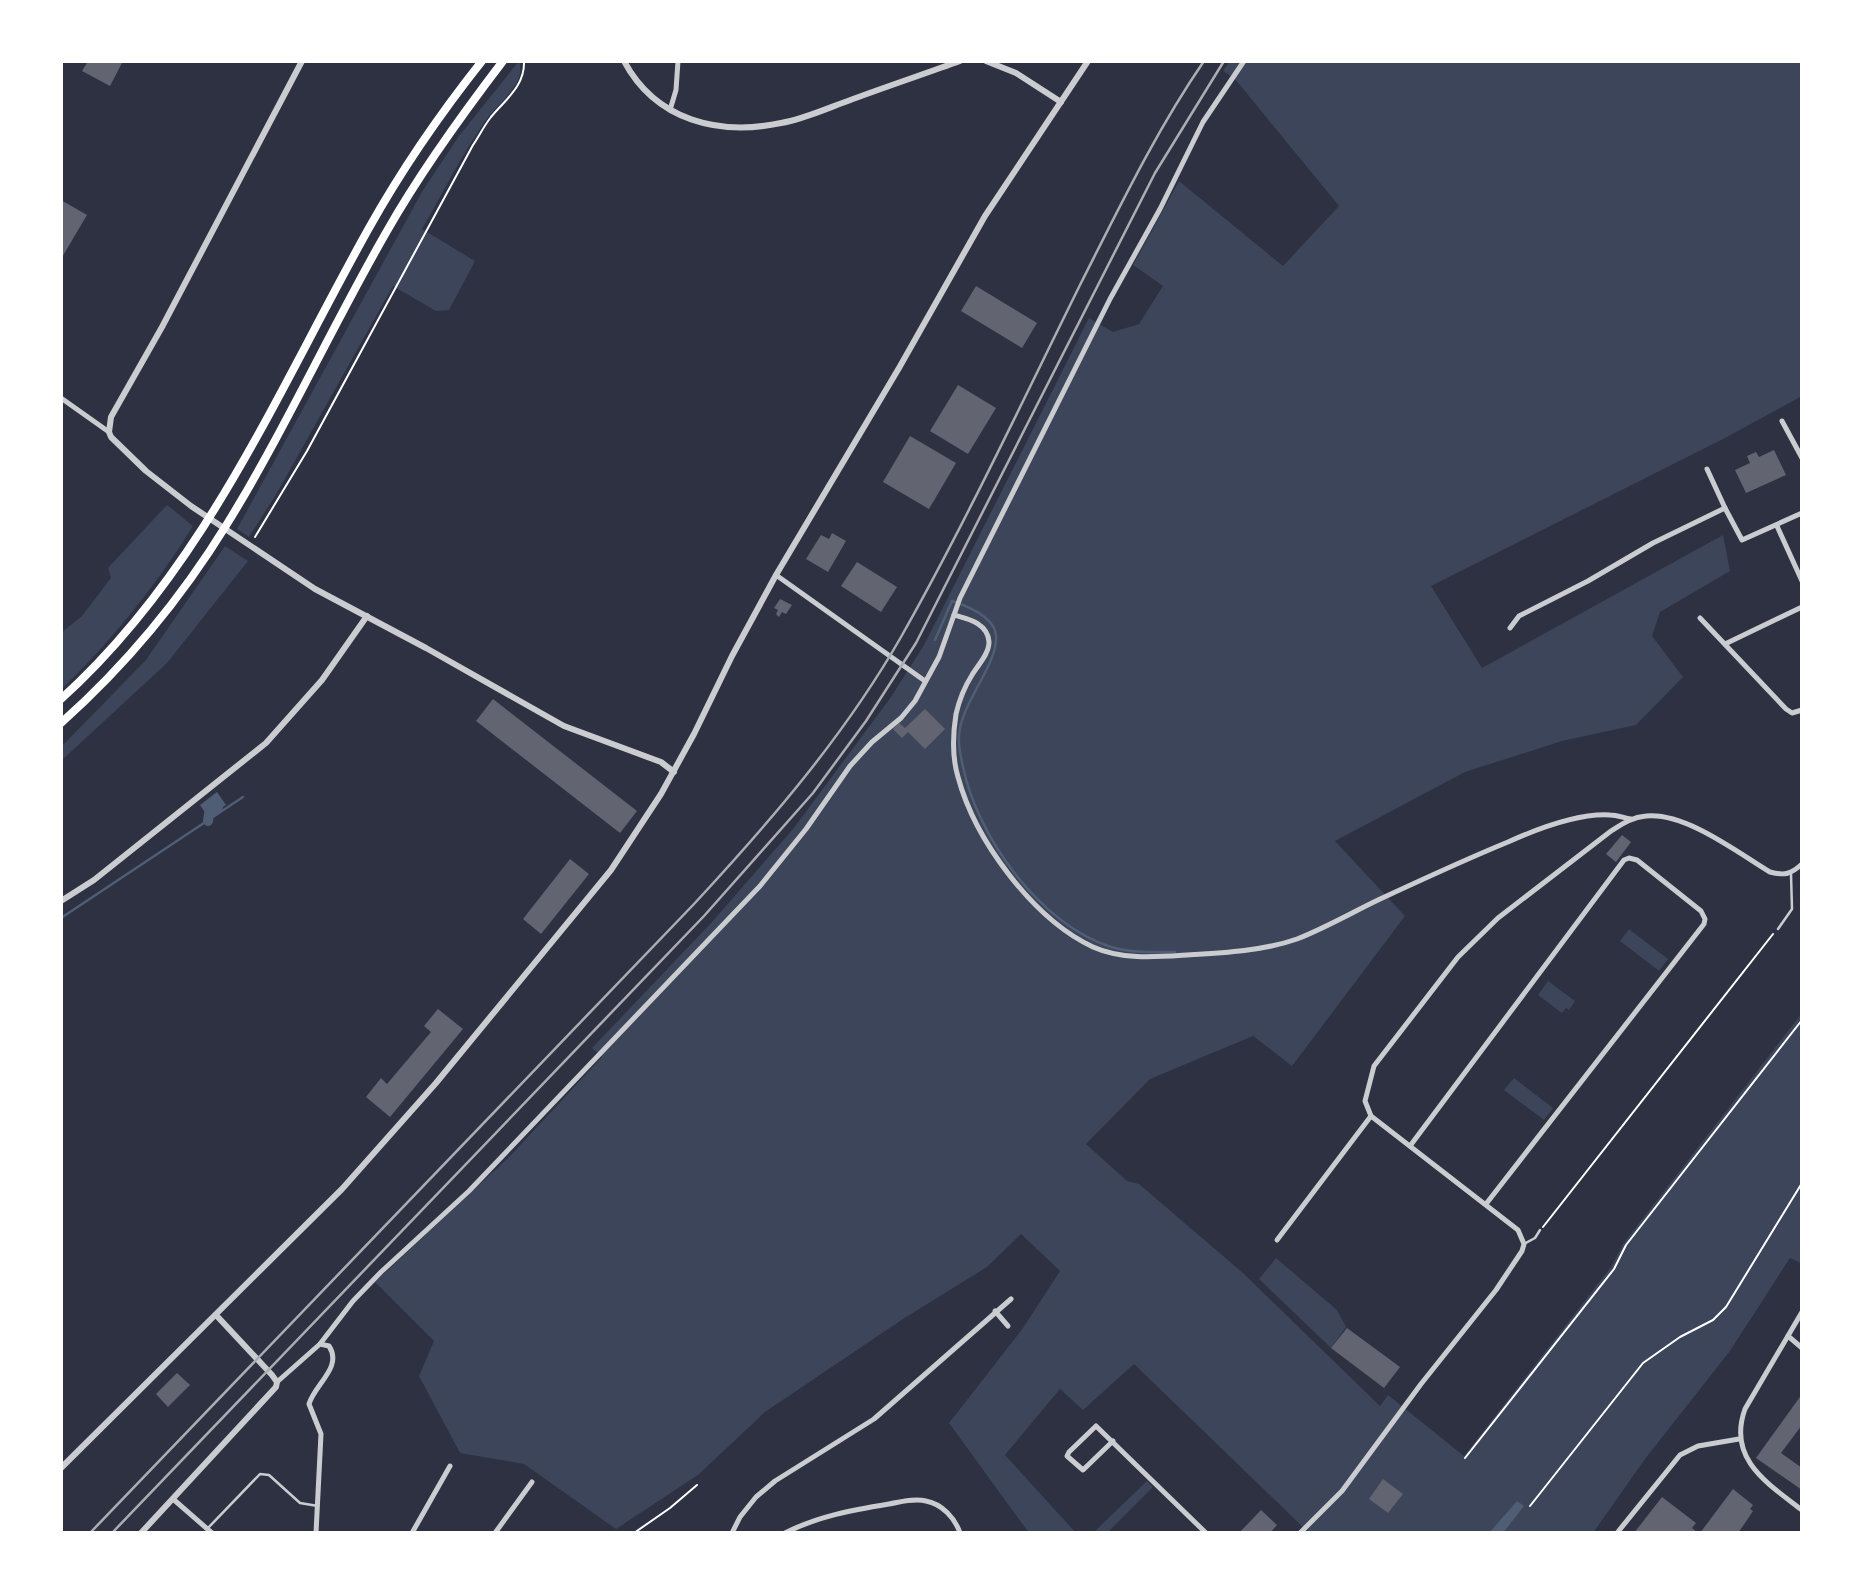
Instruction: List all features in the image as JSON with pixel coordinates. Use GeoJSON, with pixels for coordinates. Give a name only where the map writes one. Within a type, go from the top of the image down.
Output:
{"type":"FeatureCollection","features":[{"type":"Feature","properties":{"kind":"highway"},"geometry":{"type":"LineString","coordinates":[[61,723],[140,642],[198,567],[251,483],[405,200],[437,150],[503,61]]}},
{"type":"Feature","properties":{"kind":"highway"},"geometry":{"type":"LineString","coordinates":[[61,699],[122,636],[186,556],[236,476],[369,227],[427,134],[480,63]]}},
{"type":"Feature","properties":{"kind":"highway"},"geometry":{"type":"LineString","coordinates":[[61,730],[75,710]]}},
{"type":"Feature","properties":{"kind":"street"},"geometry":{"type":"LineString","coordinates":[[109,432],[111,417],[162,327],[302,61]]}},
{"type":"Feature","properties":{"kind":"street"},"geometry":{"type":"LineString","coordinates":[[624,61],[653,100],[670,110],[690,120],[719,127],[753,128],[784,123],[960,61]]}},
{"type":"Feature","properties":{"kind":"street"},"geometry":{"type":"LineString","coordinates":[[670,110],[676,90],[678,61]]}},
{"type":"Feature","properties":{"kind":"street"},"geometry":{"type":"LineString","coordinates":[[986,61],[1016,72],[1062,102]]}},
{"type":"Feature","properties":{"kind":"street"},"geometry":{"type":"LineString","coordinates":[[61,1468],[342,1189],[444,1073],[611,870],[674,772],[776,575],[889,386],[985,216],[1088,61]]}},
{"type":"Feature","properties":{"kind":"street"},"geometry":{"type":"LineString","coordinates":[[141,1533],[267,1399],[277,1382],[320,1344],[381,1272],[469,1191],[760,886],[806,829],[850,766],[872,742],[901,718],[915,701],[939,657],[960,598],[1110,299],[1160,209],[1203,122],[1244,61]]}},
{"type":"Feature","properties":{"kind":"street"},"geometry":{"type":"LineString","coordinates":[[61,398],[109,432],[118,446],[191,506],[315,589],[564,726],[661,762],[674,772]]}},
{"type":"Feature","properties":{"kind":"street"},"geometry":{"type":"LineString","coordinates":[[1782,421],[1802,458]]}},
{"type":"Feature","properties":{"kind":"street"},"geometry":{"type":"LineString","coordinates":[[1707,469],[1742,540],[1802,513]]}},
{"type":"Feature","properties":{"kind":"street"},"geometry":{"type":"LineString","coordinates":[[1510,628],[1519,615],[1588,581],[1653,543],[1725,508]]}},
{"type":"Feature","properties":{"kind":"street"},"geometry":{"type":"LineString","coordinates":[[1777,526],[1802,581]]}},
{"type":"Feature","properties":{"kind":"street"},"geometry":{"type":"LineString","coordinates":[[776,575],[925,681]]}},
{"type":"Feature","properties":{"kind":"street"},"geometry":{"type":"LineString","coordinates":[[1725,644],[1802,607]]}},
{"type":"Feature","properties":{"kind":"street"},"geometry":{"type":"LineString","coordinates":[[954,615],[983,628],[989,642],[987,652],[963,694],[953,734],[958,777],[968,806],[996,857],[1031,902],[1053,922],[1093,947],[1119,955],[1160,957],[1207,954],[1294,940],[1527,834],[1590,817],[1610,815],[1631,819]]}},
{"type":"Feature","properties":{"kind":"street"},"geometry":{"type":"LineString","coordinates":[[61,901],[94,880],[266,743],[322,680],[367,616]]}},
{"type":"Feature","properties":{"kind":"street"},"geometry":{"type":"LineString","coordinates":[[1700,618],[1786,709],[1792,713],[1802,710]]}},
{"type":"Feature","properties":{"kind":"street"},"geometry":{"type":"LineString","coordinates":[[1300,1533],[1342,1490],[1402,1408],[1496,1290],[1518,1258],[1524,1244],[1518,1230],[1371,1116],[1364,1101],[1374,1066],[1458,957],[1499,918],[1611,831],[1631,819],[1647,816],[1674,819],[1699,829],[1770,872],[1781,875],[1791,874],[1802,864]]}},
{"type":"Feature","properties":{"kind":"street"},"geometry":{"type":"LineString","coordinates":[[1410,1146],[1624,860],[1637,860],[1701,911],[1704,924],[1486,1204]]}},
{"type":"Feature","properties":{"kind":"street"},"geometry":{"type":"LineString","coordinates":[[1277,1240],[1371,1116]]}},
{"type":"Feature","properties":{"kind":"street"},"geometry":{"type":"LineString","coordinates":[[732,1533],[740,1517],[756,1497],[775,1481],[874,1419],[1011,1299]]}},
{"type":"Feature","properties":{"kind":"street"},"geometry":{"type":"LineString","coordinates":[[995,1311],[1008,1326]]}},
{"type":"Feature","properties":{"kind":"street"},"geometry":{"type":"LineString","coordinates":[[1802,1312],[1745,1409],[1739,1439],[1741,1448],[1754,1470],[1802,1510]]}},
{"type":"Feature","properties":{"kind":"street"},"geometry":{"type":"LineString","coordinates":[[216,1315],[277,1382]]}},
{"type":"Feature","properties":{"kind":"street"},"geometry":{"type":"LineString","coordinates":[[1788,1336],[1802,1348]]}},
{"type":"Feature","properties":{"kind":"street"},"geometry":{"type":"LineString","coordinates":[[316,1533],[321,1434],[309,1404],[316,1388],[333,1367],[334,1353],[329,1346],[320,1344]]}},
{"type":"Feature","properties":{"kind":"street"},"geometry":{"type":"LineString","coordinates":[[1113,1441],[1083,1470],[1067,1456],[1096,1426],[1113,1441],[1206,1533]]}},
{"type":"Feature","properties":{"kind":"street"},"geometry":{"type":"LineString","coordinates":[[1617,1533],[1680,1455],[1698,1446],[1739,1439]]}},
{"type":"Feature","properties":{"kind":"street"},"geometry":{"type":"LineString","coordinates":[[412,1533],[450,1466]]}},
{"type":"Feature","properties":{"kind":"street"},"geometry":{"type":"LineString","coordinates":[[495,1533],[532,1482]]}},
{"type":"Feature","properties":{"kind":"street"},"geometry":{"type":"LineString","coordinates":[[173,1499],[210,1531]]}},
{"type":"Feature","properties":{"kind":"street"},"geometry":{"type":"LineString","coordinates":[[785,1533],[803,1524],[849,1509],[915,1500],[929,1501],[948,1512],[960,1533]]}},
{"type":"Feature","properties":{"kind":"lane"},"geometry":{"type":"LineString","coordinates":[[1778,929],[1792,909],[1791,874]]}},
{"type":"Feature","properties":{"kind":"lane"},"geometry":{"type":"LineString","coordinates":[[1524,1244],[1535,1238],[1540,1230]]}},
{"type":"Feature","properties":{"kind":"lane"},"geometry":{"type":"LineString","coordinates":[[210,1531],[260,1474],[269,1475],[300,1503],[318,1506]]}},
{"type":"Feature","properties":{"kind":"path"},"geometry":{"type":"LineString","coordinates":[[248,546],[307,451],[473,145],[490,118],[515,91],[522,78],[524,61]]}},
{"type":"Feature","properties":{"kind":"path"},"geometry":{"type":"LineString","coordinates":[[1540,1230],[1778,929]]}},
{"type":"Feature","properties":{"kind":"path"},"geometry":{"type":"LineString","coordinates":[[1465,1458],[1614,1269],[1626,1245],[1802,1020]]}},
{"type":"Feature","properties":{"kind":"path"},"geometry":{"type":"LineString","coordinates":[[1530,1506],[1643,1363],[1680,1337],[1713,1320],[1726,1307],[1802,1183]]}},
{"type":"Feature","properties":{"kind":"path"},"geometry":{"type":"LineString","coordinates":[[634,1533],[697,1485]]}},
{"type":"Feature","properties":{"kind":"shaded area"},"geometry":{"type":"Polygon","coordinates":[[[519,61],[520,73],[516,84],[477,133],[422,229],[475,261],[449,310],[436,311],[393,286],[277,493],[249,537],[237,529],[423,190],[459,136],[519,61]]]}},
{"type":"Feature","properties":{"kind":"shaded area"},"geometry":{"type":"Polygon","coordinates":[[[1230,61],[1802,61],[1802,396],[1727,437],[1431,586],[1482,668],[1723,535],[1730,571],[1660,612],[1652,636],[1683,677],[1636,725],[1562,741],[1465,772],[1335,841],[1405,916],[1292,1066],[1253,1036],[1150,1079],[1086,1144],[1127,1181],[1139,1184],[1243,1273],[1380,1406],[1388,1395],[1464,1456],[1611,1267],[1623,1244],[1802,1013],[1802,1261],[1801,1263],[1790,1258],[1730,1351],[1645,1459],[1593,1533],[1309,1533],[1134,1364],[1083,1410],[1060,1389],[1005,1455],[1076,1533],[1029,1533],[949,1423],[1023,1328],[1060,1271],[1021,1234],[987,1267],[903,1319],[765,1412],[698,1475],[616,1529],[524,1464],[460,1453],[419,1376],[434,1341],[375,1282],[510,1156],[602,1057],[592,1048],[712,922],[793,829],[891,697],[924,645],[1089,318],[1113,332],[1139,324],[1163,286],[1133,265],[1179,181],[1283,266],[1339,206],[1235,79],[1223,71],[1230,61]]]}},
{"type":"Feature","properties":{"kind":"shaded area"},"geometry":{"type":"Polygon","coordinates":[[[167,505],[193,526],[132,612],[61,690],[61,633],[82,616],[111,578],[108,568],[167,505]]]}},
{"type":"Feature","properties":{"kind":"shaded area"},"geometry":{"type":"Polygon","coordinates":[[[225,546],[248,561],[167,663],[61,761],[61,747],[146,660],[225,546]]]}},
{"type":"Feature","properties":{"kind":"shaded area"},"geometry":{"type":"Polygon","coordinates":[[[217,792],[226,805],[208,817],[200,805],[217,792]]]}},
{"type":"Feature","properties":{"kind":"shaded area"},"geometry":{"type":"Polygon","coordinates":[[[1629,929],[1668,959],[1659,971],[1620,941],[1629,929]]]}},
{"type":"Feature","properties":{"kind":"shaded area"},"geometry":{"type":"Polygon","coordinates":[[[1548,981],[1575,1001],[1569,1010],[1566,1008],[1562,1013],[1538,995],[1548,981]]]}},
{"type":"Feature","properties":{"kind":"shaded area"},"geometry":{"type":"Polygon","coordinates":[[[1514,1078],[1553,1108],[1544,1120],[1504,1090],[1514,1078]]]}},
{"type":"Feature","properties":{"kind":"shaded area"},"geometry":{"type":"Polygon","coordinates":[[[1276,1258],[1337,1310],[1346,1327],[1331,1348],[1259,1279],[1276,1258]]]}},
{"type":"Feature","properties":{"kind":"shaded area"},"geometry":{"type":"Polygon","coordinates":[[[1147,1481],[1153,1487],[1107,1533],[1093,1533],[1147,1481]]]}},
{"type":"Feature","properties":{"kind":"shaded area"},"geometry":{"type":"Polygon","coordinates":[[[1517,1501],[1524,1506],[1503,1533],[1489,1533],[1517,1501]]]}},
{"type":"Feature","properties":{"kind":"building"},"geometry":{"type":"Polygon","coordinates":[[[88,61],[123,61],[110,86],[82,71],[88,61]]]}},
{"type":"Feature","properties":{"kind":"building"},"geometry":{"type":"Polygon","coordinates":[[[61,200],[87,215],[61,259],[61,200]]]}},
{"type":"Feature","properties":{"kind":"building"},"geometry":{"type":"Polygon","coordinates":[[[976,286],[1037,323],[1022,348],[961,311],[976,286]]]}},
{"type":"Feature","properties":{"kind":"building"},"geometry":{"type":"Polygon","coordinates":[[[958,385],[996,408],[968,454],[930,431],[958,385]]]}},
{"type":"Feature","properties":{"kind":"building"},"geometry":{"type":"Polygon","coordinates":[[[910,436],[956,463],[929,509],[883,482],[910,436]]]}},
{"type":"Feature","properties":{"kind":"building"},"geometry":{"type":"Polygon","coordinates":[[[1774,450],[1786,475],[1746,493],[1735,470],[1750,463],[1747,456],[1756,452],[1759,457],[1774,450]]]}},
{"type":"Feature","properties":{"kind":"building"},"geometry":{"type":"Polygon","coordinates":[[[832,533],[846,541],[828,572],[806,559],[821,535],[829,539],[832,533]]]}},
{"type":"Feature","properties":{"kind":"building"},"geometry":{"type":"Polygon","coordinates":[[[857,562],[897,587],[881,612],[841,586],[857,562]]]}},
{"type":"Feature","properties":{"kind":"building"},"geometry":{"type":"Polygon","coordinates":[[[780,599],[792,605],[786,614],[782,612],[779,617],[776,614],[778,610],[774,608],[780,599]]]}},
{"type":"Feature","properties":{"kind":"building"},"geometry":{"type":"Polygon","coordinates":[[[493,699],[637,811],[620,833],[476,721],[493,699]]]}},
{"type":"Feature","properties":{"kind":"building"},"geometry":{"type":"Polygon","coordinates":[[[925,709],[945,729],[925,749],[908,732],[902,738],[893,729],[899,723],[905,728],[925,709]]]}},
{"type":"Feature","properties":{"kind":"building"},"geometry":{"type":"Polygon","coordinates":[[[1622,835],[1631,842],[1616,862],[1606,854],[1622,835]]]}},
{"type":"Feature","properties":{"kind":"building"},"geometry":{"type":"Polygon","coordinates":[[[570,859],[589,874],[541,934],[523,919],[570,859]]]}},
{"type":"Feature","properties":{"kind":"building"},"geometry":{"type":"Polygon","coordinates":[[[438,1009],[463,1029],[390,1117],[366,1097],[381,1078],[387,1084],[431,1032],[424,1026],[438,1009]]]}},
{"type":"Feature","properties":{"kind":"building"},"geometry":{"type":"Polygon","coordinates":[[[1347,1328],[1400,1367],[1384,1388],[1331,1348],[1347,1328]]]}},
{"type":"Feature","properties":{"kind":"building"},"geometry":{"type":"Polygon","coordinates":[[[177,1373],[190,1385],[168,1407],[156,1394],[177,1373]]]}},
{"type":"Feature","properties":{"kind":"building"},"geometry":{"type":"Polygon","coordinates":[[[1802,1394],[1802,1425],[1781,1453],[1802,1468],[1802,1490],[1756,1458],[1802,1394]]]}},
{"type":"Feature","properties":{"kind":"building"},"geometry":{"type":"Polygon","coordinates":[[[1383,1479],[1403,1494],[1388,1513],[1369,1499],[1383,1479]]]}},
{"type":"Feature","properties":{"kind":"building"},"geometry":{"type":"Polygon","coordinates":[[[1733,1489],[1753,1505],[1750,1509],[1753,1511],[1738,1533],[1700,1533],[1733,1489]]]}},
{"type":"Feature","properties":{"kind":"building"},"geometry":{"type":"Polygon","coordinates":[[[1662,1497],[1696,1523],[1692,1528],[1698,1533],[1634,1533],[1662,1497]]]}},
{"type":"Feature","properties":{"kind":"building"},"geometry":{"type":"Polygon","coordinates":[[[1261,1510],[1277,1525],[1270,1533],[1239,1533],[1261,1510]]]}},
{"type":"Feature","properties":{"kind":"waterway"},"geometry":{"type":"LineString","coordinates":[[935,640],[952,601],[979,613],[994,629],[995,647],[961,723],[959,744],[963,767],[982,822],[1016,875],[1037,899],[1085,936],[1118,949],[1175,952]]}},
{"type":"Feature","properties":{"kind":"waterway"},"geometry":{"type":"LineString","coordinates":[[61,918],[243,797]]}},
{"type":"Feature","properties":{"kind":"waterway"},"geometry":{"type":"LineString","coordinates":[[208,821],[209,814],[218,807]]}},
{"type":"Feature","properties":{"kind":"railway"},"geometry":{"type":"LineString","coordinates":[[90,1533],[694,904],[751,841],[831,743],[879,673],[925,594],[1124,198],[1154,142],[1204,61]]}},
{"type":"Feature","properties":{"kind":"railway"},"geometry":{"type":"LineString","coordinates":[[112,1533],[704,916],[813,793],[866,721],[916,643],[1155,173],[1224,61]]}}]}
